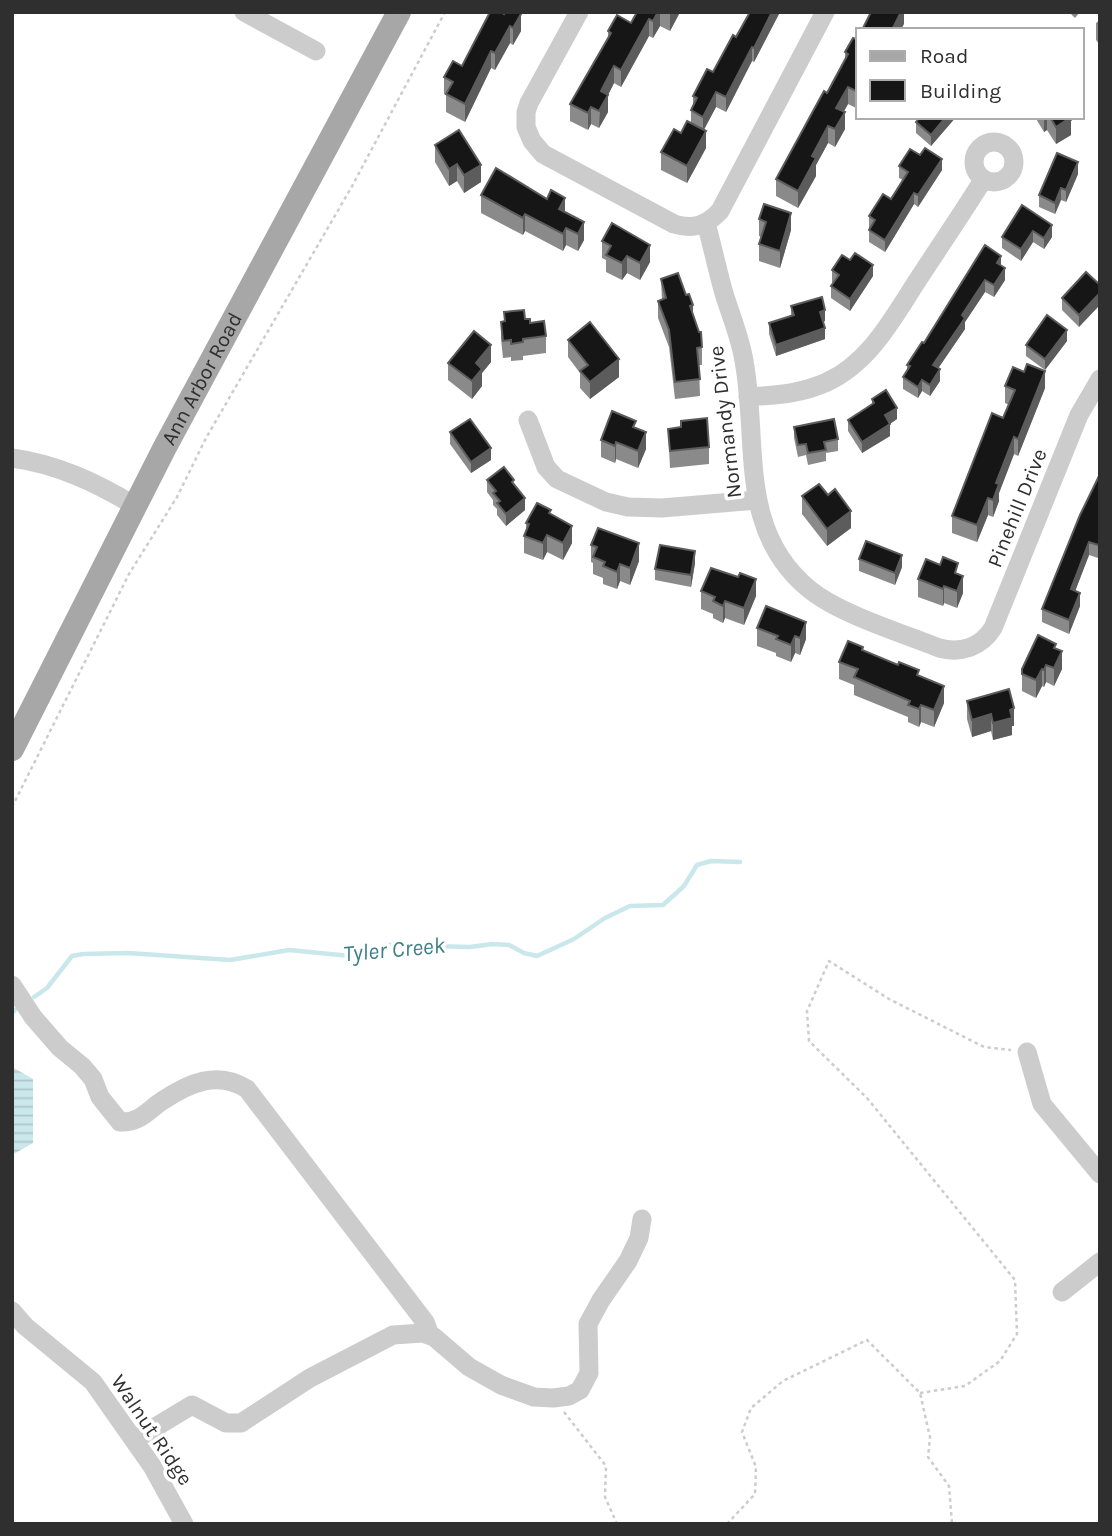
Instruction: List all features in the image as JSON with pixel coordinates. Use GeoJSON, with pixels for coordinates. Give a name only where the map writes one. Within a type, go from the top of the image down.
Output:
{"type":"FeatureCollection","features":[{"type":"Feature","properties":{"kind":"main road","name":"Ann Arbor Road"},"geometry":{"type":"LineString","coordinates":[[12,749],[135,506],[399,12]]}},
{"type":"Feature","properties":{"kind":"street"},"geometry":{"type":"LineString","coordinates":[[244,12],[316,51]]}},
{"type":"Feature","properties":{"kind":"street"},"geometry":{"type":"LineString","coordinates":[[579,12],[528,103],[526,127],[532,141],[544,154],[674,224],[690,227],[706,223],[720,211],[825,12]]}},
{"type":"Feature","properties":{"kind":"street"},"geometry":{"type":"LineString","coordinates":[[748,397],[788,394],[815,387],[838,376],[861,358],[883,333],[983,180]]}},
{"type":"Feature","properties":{"kind":"street","name":"Normandy Drive"},"geometry":{"type":"LineString","coordinates":[[706,223],[741,342],[757,500],[763,524],[781,560],[822,598],[939,648],[955,651],[970,648]]}},
{"type":"Feature","properties":{"kind":"street","name":"Pinehill Drive"},"geometry":{"type":"LineString","coordinates":[[970,648],[983,640],[993,628],[1079,415],[1100,379]]}},
{"type":"Feature","properties":{"kind":"street"},"geometry":{"type":"LineString","coordinates":[[528,419],[547,467],[557,479],[606,502],[628,507],[662,508],[757,500]]}},
{"type":"Feature","properties":{"kind":"street"},"geometry":{"type":"LineString","coordinates":[[12,458],[32,461],[70,473],[135,506]]}},
{"type":"Feature","properties":{"kind":"street"},"geometry":{"type":"LineString","coordinates":[[12,985],[33,1017],[60,1048],[93,1079],[100,1097],[120,1122],[132,1122],[196,1083],[217,1079],[235,1081],[247,1089],[425,1322],[430,1335]]}},
{"type":"Feature","properties":{"kind":"street"},"geometry":{"type":"LineString","coordinates":[[1027,1052],[1042,1104],[1100,1174]]}},
{"type":"Feature","properties":{"kind":"street"},"geometry":{"type":"LineString","coordinates":[[134,1440],[192,1405],[226,1423],[241,1423],[310,1378],[393,1335],[430,1335],[469,1367],[501,1385],[534,1397],[569,1396],[580,1390],[589,1373],[588,1324],[628,1261],[639,1238],[642,1219]]}},
{"type":"Feature","properties":{"kind":"street"},"geometry":{"type":"LineString","coordinates":[[1062,1292],[1100,1262]]}},
{"type":"Feature","properties":{"kind":"street","name":"Walnut Ridge"},"geometry":{"type":"LineString","coordinates":[[12,1311],[25,1326],[93,1382],[152,1466],[184,1524]]}},
{"type":"Feature","properties":{"kind":"path"},"geometry":{"type":"LineString","coordinates":[[12,807],[129,574],[177,497],[206,438],[351,188],[445,12]]}},
{"type":"Feature","properties":{"kind":"path"},"geometry":{"type":"LineString","coordinates":[[920,1394],[965,1386],[1000,1361],[1017,1334],[1015,1280],[867,1098],[809,1041],[807,1011],[829,961],[889,999],[984,1047],[1027,1052]]}},
{"type":"Feature","properties":{"kind":"path"},"geometry":{"type":"LineString","coordinates":[[727,1524],[755,1494],[756,1467],[742,1432],[751,1408],[783,1381],[867,1340],[920,1394],[930,1437],[928,1457],[949,1486],[952,1524]]}},
{"type":"Feature","properties":{"kind":"path"},"geometry":{"type":"LineString","coordinates":[[554,1398],[606,1466],[605,1497],[617,1524]]}},
{"type":"Feature","properties":{"kind":"water"},"geometry":{"type":"Polygon","coordinates":[[[12,1067],[33,1079],[33,1143],[12,1155],[12,1067]]]}},
{"type":"Feature","properties":{"kind":"building"},"geometry":{"type":"Polygon","coordinates":[[[490,12],[521,14],[513,28],[510,26],[495,53],[491,51],[465,104],[446,94],[453,82],[444,77],[453,61],[462,66],[490,12]]]}},
{"type":"Feature","properties":{"kind":"building"},"geometry":{"type":"Polygon","coordinates":[[[637,12],[658,12],[653,21],[649,19],[621,70],[614,66],[601,91],[608,95],[599,111],[591,107],[588,113],[570,104],[611,33],[608,31],[617,15],[631,23],[637,12]]]}},
{"type":"Feature","properties":{"kind":"building"},"geometry":{"type":"Polygon","coordinates":[[[750,12],[772,12],[726,97],[716,92],[703,117],[691,110],[697,98],[693,96],[707,69],[713,72],[733,35],[736,37],[750,12]]]}},
{"type":"Feature","properties":{"kind":"building"},"geometry":{"type":"Polygon","coordinates":[[[871,12],[901,12],[893,28],[863,28],[871,12]]]}},
{"type":"Feature","properties":{"kind":"building"},"geometry":{"type":"Polygon","coordinates":[[[853,38],[856,39],[856,91],[848,87],[836,108],[845,112],[835,129],[828,126],[812,156],[816,158],[798,191],[776,179],[824,91],[827,93],[848,54],[845,52],[853,38]]]}},
{"type":"Feature","properties":{"kind":"building"},"geometry":{"type":"Polygon","coordinates":[[[918,119],[944,119],[931,135],[916,122],[918,119]]]}},
{"type":"Feature","properties":{"kind":"building"},"geometry":{"type":"Polygon","coordinates":[[[1051,119],[1068,119],[1056,127],[1051,119]]]}},
{"type":"Feature","properties":{"kind":"building"},"geometry":{"type":"Polygon","coordinates":[[[687,121],[706,131],[687,166],[661,152],[674,129],[681,133],[687,121]]]}},
{"type":"Feature","properties":{"kind":"building"},"geometry":{"type":"Polygon","coordinates":[[[459,130],[481,165],[464,175],[457,164],[449,169],[435,145],[459,130]]]}},
{"type":"Feature","properties":{"kind":"building"},"geometry":{"type":"Polygon","coordinates":[[[925,148],[942,159],[918,195],[914,193],[885,240],[869,230],[875,220],[869,216],[883,194],[891,199],[908,172],[899,166],[910,149],[920,155],[925,148]]]}},
{"type":"Feature","properties":{"kind":"building"},"geometry":{"type":"Polygon","coordinates":[[[1057,153],[1078,162],[1066,190],[1061,188],[1055,203],[1039,195],[1057,153]]]}},
{"type":"Feature","properties":{"kind":"building"},"geometry":{"type":"Polygon","coordinates":[[[496,168],[547,199],[551,190],[565,198],[559,209],[584,222],[578,234],[566,228],[563,234],[525,214],[523,218],[481,195],[496,168]]]}},
{"type":"Feature","properties":{"kind":"building"},"geometry":{"type":"Polygon","coordinates":[[[764,204],[791,213],[780,251],[759,244],[766,222],[759,219],[764,204]]]}},
{"type":"Feature","properties":{"kind":"building"},"geometry":{"type":"Polygon","coordinates":[[[1022,205],[1052,225],[1044,238],[1033,231],[1021,249],[1002,237],[1022,205]]]}},
{"type":"Feature","properties":{"kind":"building"},"geometry":{"type":"Polygon","coordinates":[[[612,223],[650,245],[640,263],[627,256],[622,263],[606,255],[611,246],[602,241],[612,223]]]}},
{"type":"Feature","properties":{"kind":"building"},"geometry":{"type":"Polygon","coordinates":[[[985,245],[1001,256],[997,263],[1005,268],[994,285],[985,280],[962,315],[965,318],[933,365],[940,369],[930,385],[922,380],[918,387],[903,377],[910,366],[907,365],[922,342],[924,343],[985,245]]]}},
{"type":"Feature","properties":{"kind":"building"},"geometry":{"type":"Polygon","coordinates":[[[855,253],[873,265],[850,299],[831,286],[839,275],[832,270],[842,255],[850,260],[855,253]]]}},
{"type":"Feature","properties":{"kind":"building"},"geometry":{"type":"Polygon","coordinates":[[[1086,272],[1100,285],[1100,293],[1079,315],[1062,298],[1086,272]]]}},
{"type":"Feature","properties":{"kind":"building"},"geometry":{"type":"Polygon","coordinates":[[[678,273],[693,305],[690,306],[701,332],[702,347],[697,348],[700,379],[675,382],[669,330],[658,301],[666,298],[661,279],[678,273]]]}},
{"type":"Feature","properties":{"kind":"building"},"geometry":{"type":"Polygon","coordinates":[[[822,297],[825,310],[820,312],[825,328],[776,345],[769,323],[794,315],[791,306],[822,297]]]}},
{"type":"Feature","properties":{"kind":"building"},"geometry":{"type":"Polygon","coordinates":[[[524,310],[525,319],[530,319],[530,323],[544,321],[546,336],[523,339],[523,342],[511,344],[511,340],[503,341],[501,322],[505,321],[504,312],[524,310]]]}},
{"type":"Feature","properties":{"kind":"building"},"geometry":{"type":"Polygon","coordinates":[[[1047,315],[1067,330],[1045,359],[1026,345],[1047,315]]]}},
{"type":"Feature","properties":{"kind":"building"},"geometry":{"type":"Polygon","coordinates":[[[590,322],[619,359],[590,382],[580,371],[588,365],[568,340],[590,322]]]}},
{"type":"Feature","properties":{"kind":"building"},"geometry":{"type":"Polygon","coordinates":[[[474,331],[491,345],[476,363],[482,369],[472,381],[448,363],[474,331]]]}},
{"type":"Feature","properties":{"kind":"building"},"geometry":{"type":"Polygon","coordinates":[[[1027,364],[1045,371],[1018,439],[1014,437],[996,483],[999,484],[993,500],[988,498],[977,525],[952,516],[992,413],[1003,418],[1015,390],[1005,386],[1013,367],[1024,372],[1027,364]]]}},
{"type":"Feature","properties":{"kind":"building"},"geometry":{"type":"Polygon","coordinates":[[[886,390],[897,408],[885,415],[890,424],[862,442],[848,420],[874,403],[872,399],[886,390]]]}},
{"type":"Feature","properties":{"kind":"building"},"geometry":{"type":"Polygon","coordinates":[[[612,411],[636,421],[633,427],[646,432],[638,451],[616,442],[615,446],[601,440],[612,411]]]}},
{"type":"Feature","properties":{"kind":"building"},"geometry":{"type":"Polygon","coordinates":[[[707,418],[709,447],[670,451],[668,429],[681,427],[681,421],[707,418]]]}},
{"type":"Feature","properties":{"kind":"building"},"geometry":{"type":"Polygon","coordinates":[[[470,419],[491,448],[471,462],[450,432],[470,419]]]}},
{"type":"Feature","properties":{"kind":"building"},"geometry":{"type":"Polygon","coordinates":[[[834,419],[838,439],[824,442],[826,450],[808,453],[806,444],[798,445],[794,427],[834,419]]]}},
{"type":"Feature","properties":{"kind":"building"},"geometry":{"type":"Polygon","coordinates":[[[504,467],[525,498],[506,514],[497,503],[500,501],[493,493],[496,491],[487,480],[504,467]]]}},
{"type":"Feature","properties":{"kind":"building"},"geometry":{"type":"Polygon","coordinates":[[[1100,474],[1100,540],[1098,545],[1089,542],[1071,589],[1080,593],[1069,620],[1042,609],[1080,515],[1100,474]]]}},
{"type":"Feature","properties":{"kind":"building"},"geometry":{"type":"Polygon","coordinates":[[[819,484],[828,495],[835,489],[851,511],[827,529],[802,496],[819,484]]]}},
{"type":"Feature","properties":{"kind":"building"},"geometry":{"type":"Polygon","coordinates":[[[537,503],[572,526],[563,543],[547,535],[543,543],[524,536],[529,524],[526,523],[537,503]]]}},
{"type":"Feature","properties":{"kind":"building"},"geometry":{"type":"Polygon","coordinates":[[[598,528],[639,543],[630,568],[620,564],[617,572],[603,566],[605,562],[593,557],[597,547],[591,545],[598,528]]]}},
{"type":"Feature","properties":{"kind":"building"},"geometry":{"type":"Polygon","coordinates":[[[866,541],[902,555],[895,573],[859,559],[866,541]]]}},
{"type":"Feature","properties":{"kind":"building"},"geometry":{"type":"Polygon","coordinates":[[[660,545],[695,551],[691,575],[655,569],[660,545]]]}},
{"type":"Feature","properties":{"kind":"building"},"geometry":{"type":"Polygon","coordinates":[[[943,557],[958,563],[955,573],[963,576],[957,591],[944,586],[943,589],[918,579],[926,559],[940,565],[943,557]]]}},
{"type":"Feature","properties":{"kind":"building"},"geometry":{"type":"Polygon","coordinates":[[[711,568],[738,577],[740,573],[756,579],[744,608],[725,601],[723,606],[713,601],[715,597],[701,591],[711,568]]]}},
{"type":"Feature","properties":{"kind":"building"},"geometry":{"type":"Polygon","coordinates":[[[766,606],[806,622],[800,638],[795,636],[791,645],[776,639],[778,636],[757,628],[766,606]]]}},
{"type":"Feature","properties":{"kind":"building"},"geometry":{"type":"Polygon","coordinates":[[[1038,635],[1056,644],[1054,648],[1062,651],[1054,668],[1046,665],[1036,680],[1022,674],[1022,669],[1038,635]]]}},
{"type":"Feature","properties":{"kind":"building"},"geometry":{"type":"Polygon","coordinates":[[[848,641],[898,665],[899,662],[919,670],[917,675],[944,686],[934,710],[921,705],[919,709],[908,705],[910,701],[854,677],[858,669],[839,662],[848,641]]]}},
{"type":"Feature","properties":{"kind":"building"},"geometry":{"type":"Polygon","coordinates":[[[1009,689],[1014,708],[1010,710],[1012,718],[993,723],[991,714],[972,720],[967,701],[1009,689]]]}},
{"type":"Feature","properties":{"kind":"waterway","name":"Tyler Creek"},"geometry":{"type":"LineString","coordinates":[[34,997],[47,988],[72,956],[83,954],[128,953],[230,960],[289,950],[350,956],[371,954],[389,945],[470,947],[492,944],[509,945],[537,956],[574,939],[605,918],[630,906],[663,905],[684,886],[697,865],[711,861],[740,862]]}},
{"type":"Feature","properties":{"kind":"waterway","name":"Tyler Creek"},"geometry":{"type":"LineString","coordinates":[[12,1013],[15,1010]]}}]}
